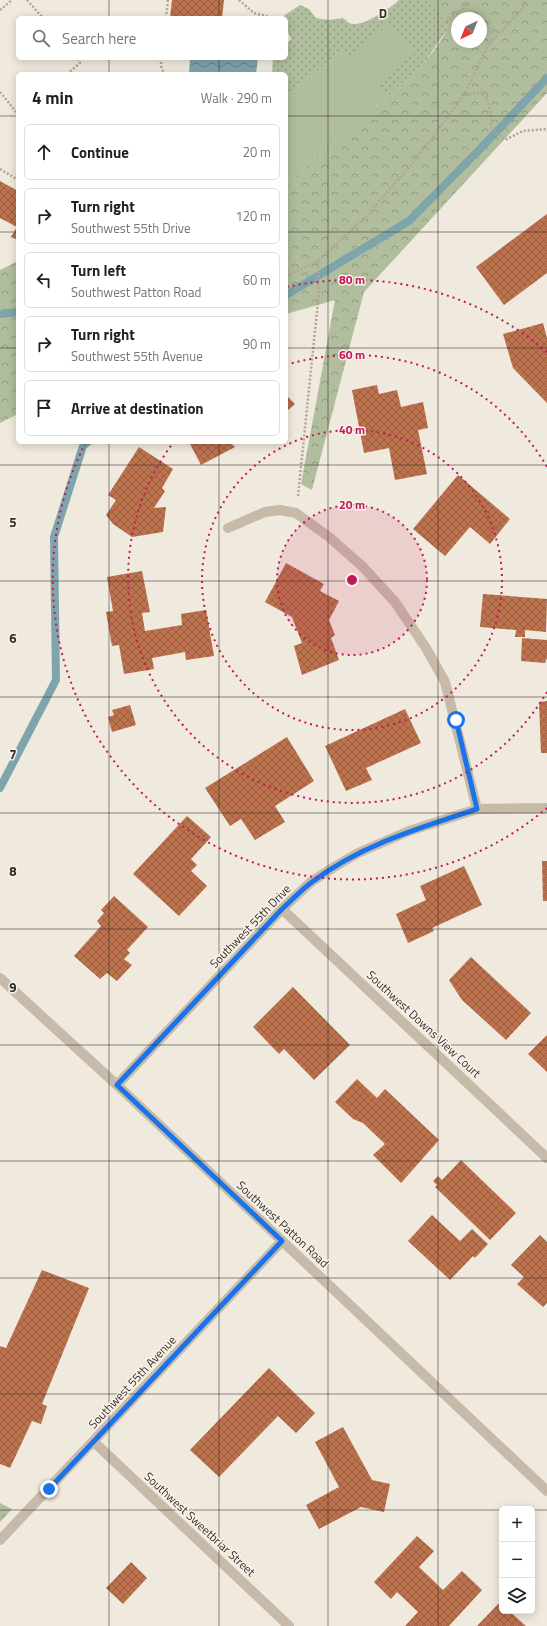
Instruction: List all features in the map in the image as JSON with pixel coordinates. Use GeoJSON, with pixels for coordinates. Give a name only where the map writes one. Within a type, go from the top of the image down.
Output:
{"type":"FeatureCollection","features":[{"type":"Feature","properties":{"kind":"street"},"geometry":{"type":"LineString","coordinates":[[228,528],[265,512],[280,510],[296,513],[329,537],[362,566],[395,602],[426,648],[445,682],[477,809]]}},
{"type":"Feature","properties":{"kind":"street","name":"Southwest 55th Drive"},"geometry":{"type":"LineString","coordinates":[[117,1085],[282,909],[311,882],[358,853],[409,831],[477,809],[547,808]]}},
{"type":"Feature","properties":{"kind":"street","name":"Southwest Downs View Court"},"geometry":{"type":"LineString","coordinates":[[282,909],[547,1158]]}},
{"type":"Feature","properties":{"kind":"street","name":"Southwest Patton Road"},"geometry":{"type":"LineString","coordinates":[[0,978],[117,1085],[547,1491]]}},
{"type":"Feature","properties":{"kind":"street","name":"Southwest 55th Avenue"},"geometry":{"type":"LineString","coordinates":[[0,1540],[282,1241]]}},
{"type":"Feature","properties":{"kind":"street","name":"Southwest Sweetbriar Street"},"geometry":{"type":"LineString","coordinates":[[94,1442],[289,1626]]}},
{"type":"Feature","properties":{"kind":"path"},"geometry":{"type":"LineString","coordinates":[[0,10],[12,0]]}},
{"type":"Feature","properties":{"kind":"path"},"geometry":{"type":"LineString","coordinates":[[28,0],[41,16]]}},
{"type":"Feature","properties":{"kind":"path"},"geometry":{"type":"LineString","coordinates":[[166,16],[168,0]]}},
{"type":"Feature","properties":{"kind":"path"},"geometry":{"type":"LineString","coordinates":[[239,0],[254,13],[265,16]]}},
{"type":"Feature","properties":{"kind":"path"},"geometry":{"type":"LineString","coordinates":[[446,21],[462,10],[470,0]]}},
{"type":"Feature","properties":{"kind":"path"},"geometry":{"type":"LineString","coordinates":[[288,275],[318,261],[374,207],[411,165],[464,95],[488,45],[523,8],[525,0]]}},
{"type":"Feature","properties":{"kind":"path"},"geometry":{"type":"LineString","coordinates":[[69,72],[80,62],[78,60]]}},
{"type":"Feature","properties":{"kind":"path"},"geometry":{"type":"LineString","coordinates":[[161,60],[163,72]]}},
{"type":"Feature","properties":{"kind":"path"},"geometry":{"type":"LineString","coordinates":[[0,92],[16,112]]}},
{"type":"Feature","properties":{"kind":"path"},"geometry":{"type":"LineString","coordinates":[[464,95],[485,92],[491,114],[491,127],[505,140],[522,131],[547,129]]}},
{"type":"Feature","properties":{"kind":"path"},"geometry":{"type":"LineString","coordinates":[[0,169],[16,179]]}},
{"type":"Feature","properties":{"kind":"path"},"geometry":{"type":"LineString","coordinates":[[296,513],[319,292],[318,261]]}},
{"type":"Feature","properties":{"kind":"green space"},"geometry":{"type":"Polygon","coordinates":[[[399,0],[426,0],[446,21],[447,30],[424,63],[386,98],[343,49],[288,96],[288,72],[272,72],[273,60],[288,60],[288,43],[291,39],[288,32],[288,16],[284,16],[300,5],[309,9],[316,18],[329,20],[343,18],[348,22],[359,24],[378,15],[399,0]]]}},
{"type":"Feature","properties":{"kind":"green space"},"geometry":{"type":"Polygon","coordinates":[[[426,0],[547,0],[547,93],[364,292],[312,490],[301,484],[335,300],[288,313],[288,182],[386,98],[424,63],[447,30],[446,21],[426,0]]]}},
{"type":"Feature","properties":{"kind":"green space"},"geometry":{"type":"Polygon","coordinates":[[[389,23],[415,53],[376,86],[386,98],[289,182],[288,96],[343,49],[351,57],[389,23]]]}},
{"type":"Feature","properties":{"kind":"green space"},"geometry":{"type":"Polygon","coordinates":[[[16,262],[16,415],[0,423],[0,270],[16,262]]]}},
{"type":"Feature","properties":{"kind":"green space"},"geometry":{"type":"Polygon","coordinates":[[[0,1503],[12,1509],[0,1522],[0,1503]]]}},
{"type":"Feature","properties":{"kind":"water"},"geometry":{"type":"Polygon","coordinates":[[[190,60],[258,60],[256,72],[189,72],[190,60]]]}},
{"type":"Feature","properties":{"kind":"building"},"geometry":{"type":"Polygon","coordinates":[[[172,0],[224,0],[222,16],[170,16],[172,0]]]}},
{"type":"Feature","properties":{"kind":"building"},"geometry":{"type":"Polygon","coordinates":[[[0,181],[16,190],[16,226],[0,218],[0,181]]]}},
{"type":"Feature","properties":{"kind":"building"},"geometry":{"type":"Polygon","coordinates":[[[547,214],[547,273],[504,305],[476,267],[547,214]]]}},
{"type":"Feature","properties":{"kind":"building"},"geometry":{"type":"Polygon","coordinates":[[[16,229],[16,239],[11,237],[16,229]]]}},
{"type":"Feature","properties":{"kind":"building"},"geometry":{"type":"Polygon","coordinates":[[[543,323],[547,338],[547,403],[513,368],[503,334],[543,323]]]}},
{"type":"Feature","properties":{"kind":"building"},"geometry":{"type":"Polygon","coordinates":[[[377,385],[379,394],[397,390],[401,407],[423,402],[428,428],[418,430],[427,474],[395,480],[389,448],[364,453],[352,390],[377,385]]]}},
{"type":"Feature","properties":{"kind":"building"},"geometry":{"type":"Polygon","coordinates":[[[288,397],[295,404],[288,410],[288,397]]]}},
{"type":"Feature","properties":{"kind":"building"},"geometry":{"type":"Polygon","coordinates":[[[190,444],[232,444],[235,447],[201,465],[190,444]]]}},
{"type":"Feature","properties":{"kind":"building"},"geometry":{"type":"Polygon","coordinates":[[[139,447],[173,469],[162,488],[165,491],[154,508],[166,507],[163,532],[132,537],[113,524],[106,515],[116,500],[108,495],[139,447]]]}},
{"type":"Feature","properties":{"kind":"building"},"geometry":{"type":"Polygon","coordinates":[[[458,475],[510,519],[490,544],[470,527],[445,556],[413,529],[458,475]]]}},
{"type":"Feature","properties":{"kind":"building"},"geometry":{"type":"Polygon","coordinates":[[[286,563],[324,584],[320,591],[339,601],[329,620],[335,635],[331,638],[339,660],[302,675],[294,646],[302,643],[292,617],[265,602],[286,563]]]}},
{"type":"Feature","properties":{"kind":"building"},"geometry":{"type":"Polygon","coordinates":[[[142,571],[150,612],[142,613],[145,631],[182,625],[181,614],[206,610],[214,656],[186,660],[185,652],[152,658],[154,669],[124,674],[119,645],[112,646],[106,612],[113,611],[107,577],[142,571]]]}},
{"type":"Feature","properties":{"kind":"building"},"geometry":{"type":"Polygon","coordinates":[[[483,594],[547,599],[546,632],[525,630],[525,637],[515,637],[516,630],[480,627],[483,594]]]}},
{"type":"Feature","properties":{"kind":"building"},"geometry":{"type":"Polygon","coordinates":[[[522,638],[547,640],[547,658],[545,663],[521,661],[522,638]]]}},
{"type":"Feature","properties":{"kind":"building"},"geometry":{"type":"Polygon","coordinates":[[[547,701],[547,753],[541,753],[539,702],[547,701]]]}},
{"type":"Feature","properties":{"kind":"building"},"geometry":{"type":"Polygon","coordinates":[[[130,705],[136,725],[112,732],[108,717],[114,715],[112,710],[130,705]]]}},
{"type":"Feature","properties":{"kind":"building"},"geometry":{"type":"Polygon","coordinates":[[[405,709],[421,743],[366,768],[372,780],[346,791],[325,746],[405,709]]]}},
{"type":"Feature","properties":{"kind":"building"},"geometry":{"type":"Polygon","coordinates":[[[287,737],[314,781],[275,806],[285,822],[255,840],[241,819],[230,826],[205,788],[287,737]]]}},
{"type":"Feature","properties":{"kind":"building"},"geometry":{"type":"Polygon","coordinates":[[[187,816],[211,837],[191,859],[197,865],[191,871],[207,886],[179,916],[133,874],[187,816]]]}},
{"type":"Feature","properties":{"kind":"building"},"geometry":{"type":"Polygon","coordinates":[[[542,861],[547,861],[547,901],[543,901],[542,861]]]}},
{"type":"Feature","properties":{"kind":"building"},"geometry":{"type":"Polygon","coordinates":[[[464,866],[482,905],[432,928],[434,931],[408,943],[396,914],[426,900],[420,886],[464,866]]]}},
{"type":"Feature","properties":{"kind":"building"},"geometry":{"type":"Polygon","coordinates":[[[114,896],[148,927],[127,950],[130,953],[124,959],[132,965],[117,981],[107,973],[100,979],[74,956],[101,926],[97,921],[104,913],[101,910],[114,896]]]}},
{"type":"Feature","properties":{"kind":"building"},"geometry":{"type":"Polygon","coordinates":[[[471,957],[531,1013],[506,1040],[462,1000],[449,980],[471,957]]]}},
{"type":"Feature","properties":{"kind":"building"},"geometry":{"type":"Polygon","coordinates":[[[293,987],[350,1045],[314,1080],[284,1049],[279,1054],[253,1027],[293,987]]]}},
{"type":"Feature","properties":{"kind":"building"},"geometry":{"type":"Polygon","coordinates":[[[547,1035],[547,1072],[528,1054],[547,1035]]]}},
{"type":"Feature","properties":{"kind":"building"},"geometry":{"type":"Polygon","coordinates":[[[357,1079],[377,1098],[385,1089],[439,1140],[401,1183],[373,1155],[385,1144],[363,1123],[353,1119],[335,1102],[357,1079]]]}},
{"type":"Feature","properties":{"kind":"building"},"geometry":{"type":"Polygon","coordinates":[[[461,1160],[516,1213],[490,1240],[435,1187],[437,1185],[433,1181],[438,1176],[442,1180],[461,1160]]]}},
{"type":"Feature","properties":{"kind":"building"},"geometry":{"type":"Polygon","coordinates":[[[432,1215],[460,1241],[472,1229],[488,1244],[475,1258],[473,1256],[450,1280],[408,1241],[432,1215]]]}},
{"type":"Feature","properties":{"kind":"building"},"geometry":{"type":"Polygon","coordinates":[[[540,1235],[547,1242],[547,1303],[543,1307],[517,1284],[524,1277],[511,1265],[540,1235]]]}},
{"type":"Feature","properties":{"kind":"building"},"geometry":{"type":"Polygon","coordinates":[[[42,1270],[89,1288],[42,1404],[47,1406],[41,1424],[32,1421],[10,1468],[0,1464],[0,1346],[6,1348],[42,1270]]]}},
{"type":"Feature","properties":{"kind":"building"},"geometry":{"type":"Polygon","coordinates":[[[269,1368],[315,1413],[296,1433],[278,1416],[219,1477],[190,1450],[269,1368]]]}},
{"type":"Feature","properties":{"kind":"building"},"geometry":{"type":"Polygon","coordinates":[[[343,1427],[372,1480],[390,1484],[384,1512],[361,1507],[319,1529],[306,1505],[339,1487],[315,1442],[343,1427]]]}},
{"type":"Feature","properties":{"kind":"building"},"geometry":{"type":"Polygon","coordinates":[[[417,1536],[434,1551],[419,1567],[443,1590],[462,1571],[482,1590],[449,1626],[405,1626],[418,1612],[397,1592],[391,1599],[374,1582],[417,1536]]]}},
{"type":"Feature","properties":{"kind":"building"},"geometry":{"type":"Polygon","coordinates":[[[131,1562],[147,1578],[123,1604],[106,1588],[131,1562]]]}},
{"type":"Feature","properties":{"kind":"building"},"geometry":{"type":"Polygon","coordinates":[[[499,1603],[499,1614],[512,1614],[526,1626],[477,1626],[499,1603]]]}},
{"type":"Feature","properties":{"kind":"waterway"},"geometry":{"type":"LineString","coordinates":[[288,294],[409,221],[547,78]]}},
{"type":"Feature","properties":{"kind":"waterway"},"geometry":{"type":"LineString","coordinates":[[0,314],[16,312]]}},
{"type":"Feature","properties":{"kind":"waterway"},"geometry":{"type":"LineString","coordinates":[[0,788],[56,680],[54,537],[83,446],[86,444]]}},
{"type":"Feature","properties":{"kind":"route"},"geometry":{"type":"LineString","coordinates":[[49,1489],[282,1241],[117,1085],[282,909],[311,882],[358,853],[383,841],[477,809],[456,720]]}}]}
